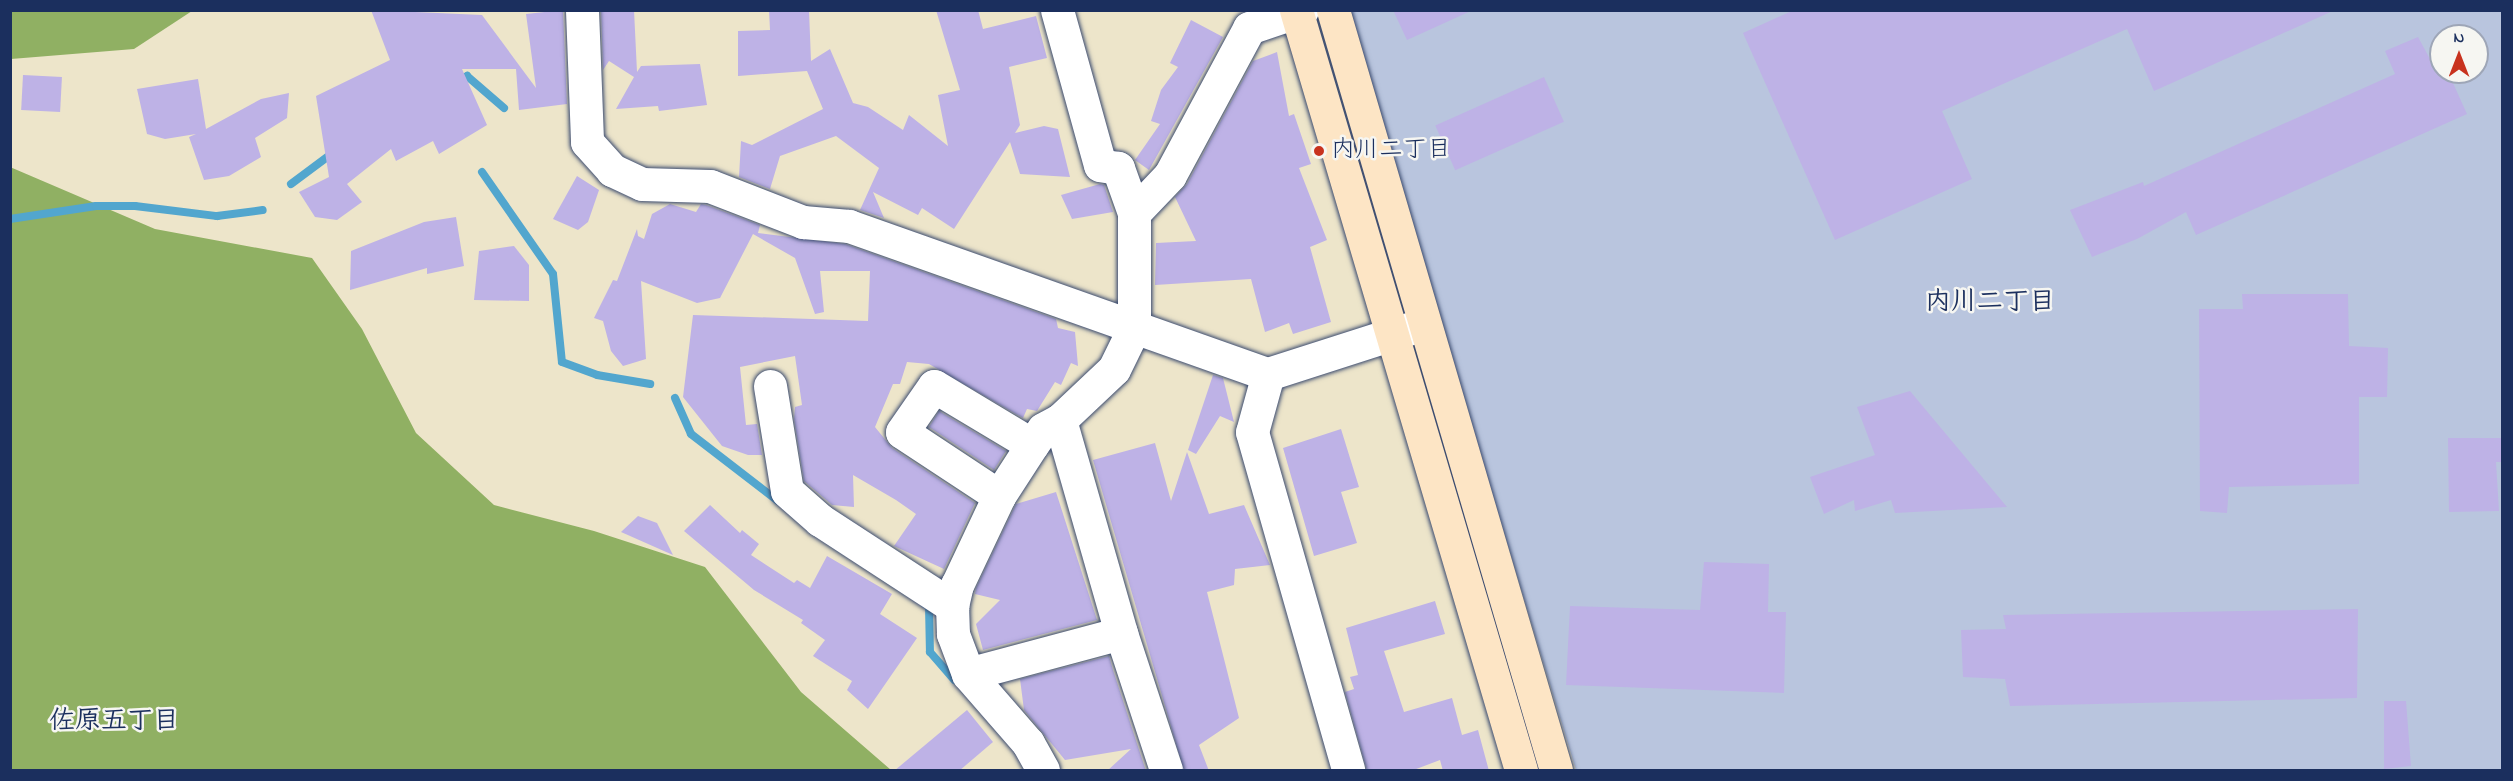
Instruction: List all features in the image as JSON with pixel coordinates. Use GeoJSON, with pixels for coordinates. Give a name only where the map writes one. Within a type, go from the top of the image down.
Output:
{"type":"FeatureCollection","features":[{"type":"Feature","properties":{"kind":"street"},"geometry":{"type":"LineString","coordinates":[[582,10],[587,142],[612,170],[642,184],[710,186],[803,222],[849,226],[1268,374],[1424,324]]}},
{"type":"Feature","properties":{"kind":"street"},"geometry":{"type":"LineString","coordinates":[[1043,771],[1028,743],[968,674],[953,634],[952,606],[957,585],[999,496],[1032,445],[1043,429],[1060,420],[1114,369],[1134,328],[1134,213],[1118,168],[1100,165],[1057,10]]}},
{"type":"Feature","properties":{"kind":"street"},"geometry":{"type":"LineString","coordinates":[[1333,10],[1556,771]]}},
{"type":"Feature","properties":{"kind":"street"},"geometry":{"type":"LineString","coordinates":[[1134,213],[1170,175],[1249,27],[1298,11],[1521,771]]}},
{"type":"Feature","properties":{"kind":"street"},"geometry":{"type":"LineString","coordinates":[[1268,374],[1252,432],[1347,771]]}},
{"type":"Feature","properties":{"kind":"street"},"geometry":{"type":"LineString","coordinates":[[770,386],[787,491],[820,520],[952,606]]}},
{"type":"Feature","properties":{"kind":"street"},"geometry":{"type":"LineString","coordinates":[[999,496],[902,432],[934,386],[1032,445]]}},
{"type":"Feature","properties":{"kind":"street"},"geometry":{"type":"LineString","coordinates":[[1060,420],[1121,633],[1166,771]]}},
{"type":"Feature","properties":{"kind":"street"},"geometry":{"type":"LineString","coordinates":[[968,674],[1121,633]]}},
{"type":"Feature","properties":{"kind":"shaded area"},"geometry":{"type":"Polygon","coordinates":[[[1346,11],[2502,11],[2502,770],[1576,770],[1346,11]]]}},
{"type":"Feature","properties":{"kind":"green space"},"geometry":{"type":"Polygon","coordinates":[[[11,10],[192,11],[134,49],[11,59],[11,10]]]}},
{"type":"Feature","properties":{"kind":"green space"},"geometry":{"type":"Polygon","coordinates":[[[10,167],[155,229],[312,258],[362,329],[416,433],[494,505],[594,531],[705,567],[801,692],[891,770],[11,770],[10,167]]]}},
{"type":"Feature","properties":{"kind":"building"},"geometry":{"type":"Polygon","coordinates":[[[371,10],[482,15],[536,88],[526,14],[563,10],[567,104],[519,110],[516,69],[462,69],[487,125],[439,154],[433,141],[396,161],[391,149],[347,184],[362,202],[337,220],[315,217],[299,192],[329,177],[316,96],[390,60],[371,10]]]}},
{"type":"Feature","properties":{"kind":"building"},"geometry":{"type":"Polygon","coordinates":[[[601,10],[634,10],[637,72],[641,66],[700,64],[707,105],[659,111],[658,106],[616,109],[634,77],[609,61],[603,70],[601,10]]]}},
{"type":"Feature","properties":{"kind":"building"},"geometry":{"type":"Polygon","coordinates":[[[769,10],[809,10],[811,61],[830,49],[853,103],[868,107],[903,130],[909,115],[948,146],[938,95],[960,90],[936,10],[978,10],[983,29],[1036,16],[1047,58],[1009,67],[1020,125],[1015,133],[1044,126],[1058,129],[1070,177],[1020,174],[1010,142],[954,229],[922,208],[918,215],[873,192],[884,218],[860,210],[879,168],[836,136],[780,156],[770,189],[739,177],[741,141],[752,145],[823,109],[807,71],[738,76],[738,31],[770,30],[769,10]]]}},
{"type":"Feature","properties":{"kind":"building"},"geometry":{"type":"Polygon","coordinates":[[[1393,10],[1473,10],[1407,40],[1393,10]]]}},
{"type":"Feature","properties":{"kind":"building"},"geometry":{"type":"Polygon","coordinates":[[[1794,10],[2335,10],[2154,91],[2127,29],[1942,111],[1972,179],[1835,240],[1743,33],[1794,10]]]}},
{"type":"Feature","properties":{"kind":"building"},"geometry":{"type":"Polygon","coordinates":[[[1191,20],[1223,37],[1149,170],[1135,160],[1160,124],[1151,121],[1161,90],[1178,67],[1170,63],[1191,20]]]}},
{"type":"Feature","properties":{"kind":"building"},"geometry":{"type":"Polygon","coordinates":[[[2418,37],[2429,57],[2429,84],[2453,84],[2467,114],[2196,235],[2186,212],[2137,239],[2092,257],[2070,210],[2143,182],[2144,186],[2395,74],[2385,51],[2418,37]]]}},
{"type":"Feature","properties":{"kind":"building"},"geometry":{"type":"Polygon","coordinates":[[[1277,52],[1289,116],[1294,114],[1311,164],[1299,168],[1327,240],[1310,247],[1331,322],[1293,334],[1289,323],[1265,332],[1251,279],[1155,285],[1156,243],[1196,241],[1175,197],[1187,184],[1253,61],[1277,52]]]}},
{"type":"Feature","properties":{"kind":"building"},"geometry":{"type":"Polygon","coordinates":[[[23,75],[62,77],[60,112],[21,110],[23,75]]]}},
{"type":"Feature","properties":{"kind":"building"},"geometry":{"type":"Polygon","coordinates":[[[1544,77],[1564,122],[1455,170],[1435,125],[1544,77]]]}},
{"type":"Feature","properties":{"kind":"building"},"geometry":{"type":"Polygon","coordinates":[[[198,79],[206,129],[261,99],[289,93],[287,118],[255,138],[261,157],[229,176],[204,180],[189,137],[196,134],[165,139],[147,134],[137,89],[198,79]]]}},
{"type":"Feature","properties":{"kind":"building"},"geometry":{"type":"Polygon","coordinates":[[[577,176],[599,190],[588,222],[578,230],[553,219],[577,176]]]}},
{"type":"Feature","properties":{"kind":"building"},"geometry":{"type":"Polygon","coordinates":[[[1100,184],[1104,185],[1113,212],[1072,219],[1061,195],[1100,184]]]}},
{"type":"Feature","properties":{"kind":"building"},"geometry":{"type":"Polygon","coordinates":[[[670,204],[696,212],[701,204],[706,205],[760,225],[758,233],[845,244],[1056,319],[1058,328],[1075,332],[1078,366],[1071,363],[1061,385],[1055,382],[1037,411],[1027,409],[1023,418],[929,364],[907,362],[900,384],[893,384],[875,427],[892,448],[975,503],[944,569],[894,546],[916,514],[896,500],[853,475],[854,507],[832,505],[804,481],[794,419],[795,407],[802,405],[795,356],[740,367],[746,425],[757,424],[762,455],[748,455],[722,446],[683,397],[693,315],[868,321],[870,271],[820,271],[824,312],[815,314],[795,258],[753,234],[720,298],[697,303],[641,281],[646,359],[623,366],[611,351],[603,321],[594,318],[613,280],[617,281],[637,229],[638,236],[644,239],[652,214],[670,204]]]}},
{"type":"Feature","properties":{"kind":"building"},"geometry":{"type":"Polygon","coordinates":[[[456,217],[464,266],[427,274],[427,268],[350,290],[351,251],[424,222],[456,217]]]}},
{"type":"Feature","properties":{"kind":"building"},"geometry":{"type":"Polygon","coordinates":[[[514,246],[529,265],[529,301],[474,300],[479,251],[514,246]]]}},
{"type":"Feature","properties":{"kind":"building"},"geometry":{"type":"Polygon","coordinates":[[[2242,294],[2348,294],[2349,346],[2388,348],[2387,397],[2359,397],[2359,484],[2229,487],[2227,513],[2200,511],[2199,309],[2243,309],[2242,294]]]}},
{"type":"Feature","properties":{"kind":"building"},"geometry":{"type":"Polygon","coordinates":[[[1213,375],[1223,378],[1234,422],[1220,416],[1196,454],[1188,450],[1213,375]]]}},
{"type":"Feature","properties":{"kind":"building"},"geometry":{"type":"Polygon","coordinates":[[[1910,391],[2007,507],[1895,513],[1891,500],[1855,511],[1854,500],[1824,514],[1810,477],[1875,455],[1857,407],[1910,391]]]}},
{"type":"Feature","properties":{"kind":"building"},"geometry":{"type":"Polygon","coordinates":[[[939,411],[1006,451],[994,470],[929,427],[939,411]]]}},
{"type":"Feature","properties":{"kind":"building"},"geometry":{"type":"Polygon","coordinates":[[[1341,429],[1359,487],[1341,492],[1357,543],[1314,556],[1283,448],[1341,429]]]}},
{"type":"Feature","properties":{"kind":"building"},"geometry":{"type":"Polygon","coordinates":[[[2448,438],[2502,438],[2502,462],[2496,462],[2499,511],[2449,512],[2448,438]]]}},
{"type":"Feature","properties":{"kind":"building"},"geometry":{"type":"Polygon","coordinates":[[[1155,443],[1171,501],[1187,452],[1209,514],[1244,505],[1270,565],[1235,569],[1234,585],[1207,592],[1239,718],[1199,745],[1209,771],[1184,771],[1093,460],[1155,443]]]}},
{"type":"Feature","properties":{"kind":"building"},"geometry":{"type":"Polygon","coordinates":[[[1056,492],[1097,620],[983,650],[976,624],[1000,600],[975,594],[976,588],[1016,504],[1056,492]]]}},
{"type":"Feature","properties":{"kind":"building"},"geometry":{"type":"Polygon","coordinates":[[[710,505],[740,533],[742,530],[759,544],[751,555],[794,583],[797,580],[810,588],[827,556],[892,594],[880,614],[917,638],[868,709],[847,690],[852,681],[813,656],[825,640],[801,623],[803,620],[754,590],[684,531],[710,505]]]}},
{"type":"Feature","properties":{"kind":"building"},"geometry":{"type":"Polygon","coordinates":[[[638,516],[657,523],[673,555],[621,532],[638,516]]]}},
{"type":"Feature","properties":{"kind":"building"},"geometry":{"type":"Polygon","coordinates":[[[1704,562],[1769,564],[1768,612],[1786,612],[1784,693],[1566,685],[1570,606],[1700,610],[1704,562]]]}},
{"type":"Feature","properties":{"kind":"building"},"geometry":{"type":"Polygon","coordinates":[[[1435,601],[1445,634],[1384,651],[1404,712],[1452,698],[1462,735],[1478,730],[1489,771],[1443,771],[1440,760],[1411,771],[1367,771],[1345,692],[1354,689],[1350,677],[1358,675],[1346,628],[1435,601]]]}},
{"type":"Feature","properties":{"kind":"building"},"geometry":{"type":"Polygon","coordinates":[[[2358,609],[2357,698],[2010,706],[2005,679],[1963,677],[1961,630],[2006,629],[2003,615],[2358,609]]]}},
{"type":"Feature","properties":{"kind":"building"},"geometry":{"type":"Polygon","coordinates":[[[1109,656],[1146,771],[1107,771],[1131,749],[1065,760],[1024,710],[1020,679],[1109,656]]]}},
{"type":"Feature","properties":{"kind":"building"},"geometry":{"type":"Polygon","coordinates":[[[2384,701],[2406,701],[2411,766],[2384,769],[2384,701]]]}},
{"type":"Feature","properties":{"kind":"building"},"geometry":{"type":"Polygon","coordinates":[[[967,710],[993,742],[959,771],[894,771],[967,710]]]}},
{"type":"Feature","properties":{"kind":"waterway"},"geometry":{"type":"LineString","coordinates":[[457,82],[467,76],[504,108]]}},
{"type":"Feature","properties":{"kind":"waterway"},"geometry":{"type":"LineString","coordinates":[[291,184],[334,152]]}},
{"type":"Feature","properties":{"kind":"waterway"},"geometry":{"type":"LineString","coordinates":[[482,172],[553,274],[562,362],[597,375],[650,384]]}},
{"type":"Feature","properties":{"kind":"waterway"},"geometry":{"type":"LineString","coordinates":[[10,219],[96,206],[135,206],[217,216],[263,210]]}},
{"type":"Feature","properties":{"kind":"waterway"},"geometry":{"type":"LineString","coordinates":[[675,398],[691,434],[778,501]]}},
{"type":"Feature","properties":{"kind":"waterway"},"geometry":{"type":"LineString","coordinates":[[925,604],[929,606],[930,652],[954,680]]}},
{"type":"Feature","properties":{"kind":"place","name":"内川二丁目"},"geometry":{"type":"Point","coordinates":[1319,151]}},
{"type":"Feature","properties":{"kind":"district","name":"内川二丁目"},"geometry":{"type":"Point","coordinates":[1990,304]}},
{"type":"Feature","properties":{"kind":"district","name":"佐原五丁目"},"geometry":{"type":"Point","coordinates":[114,723]}}]}
